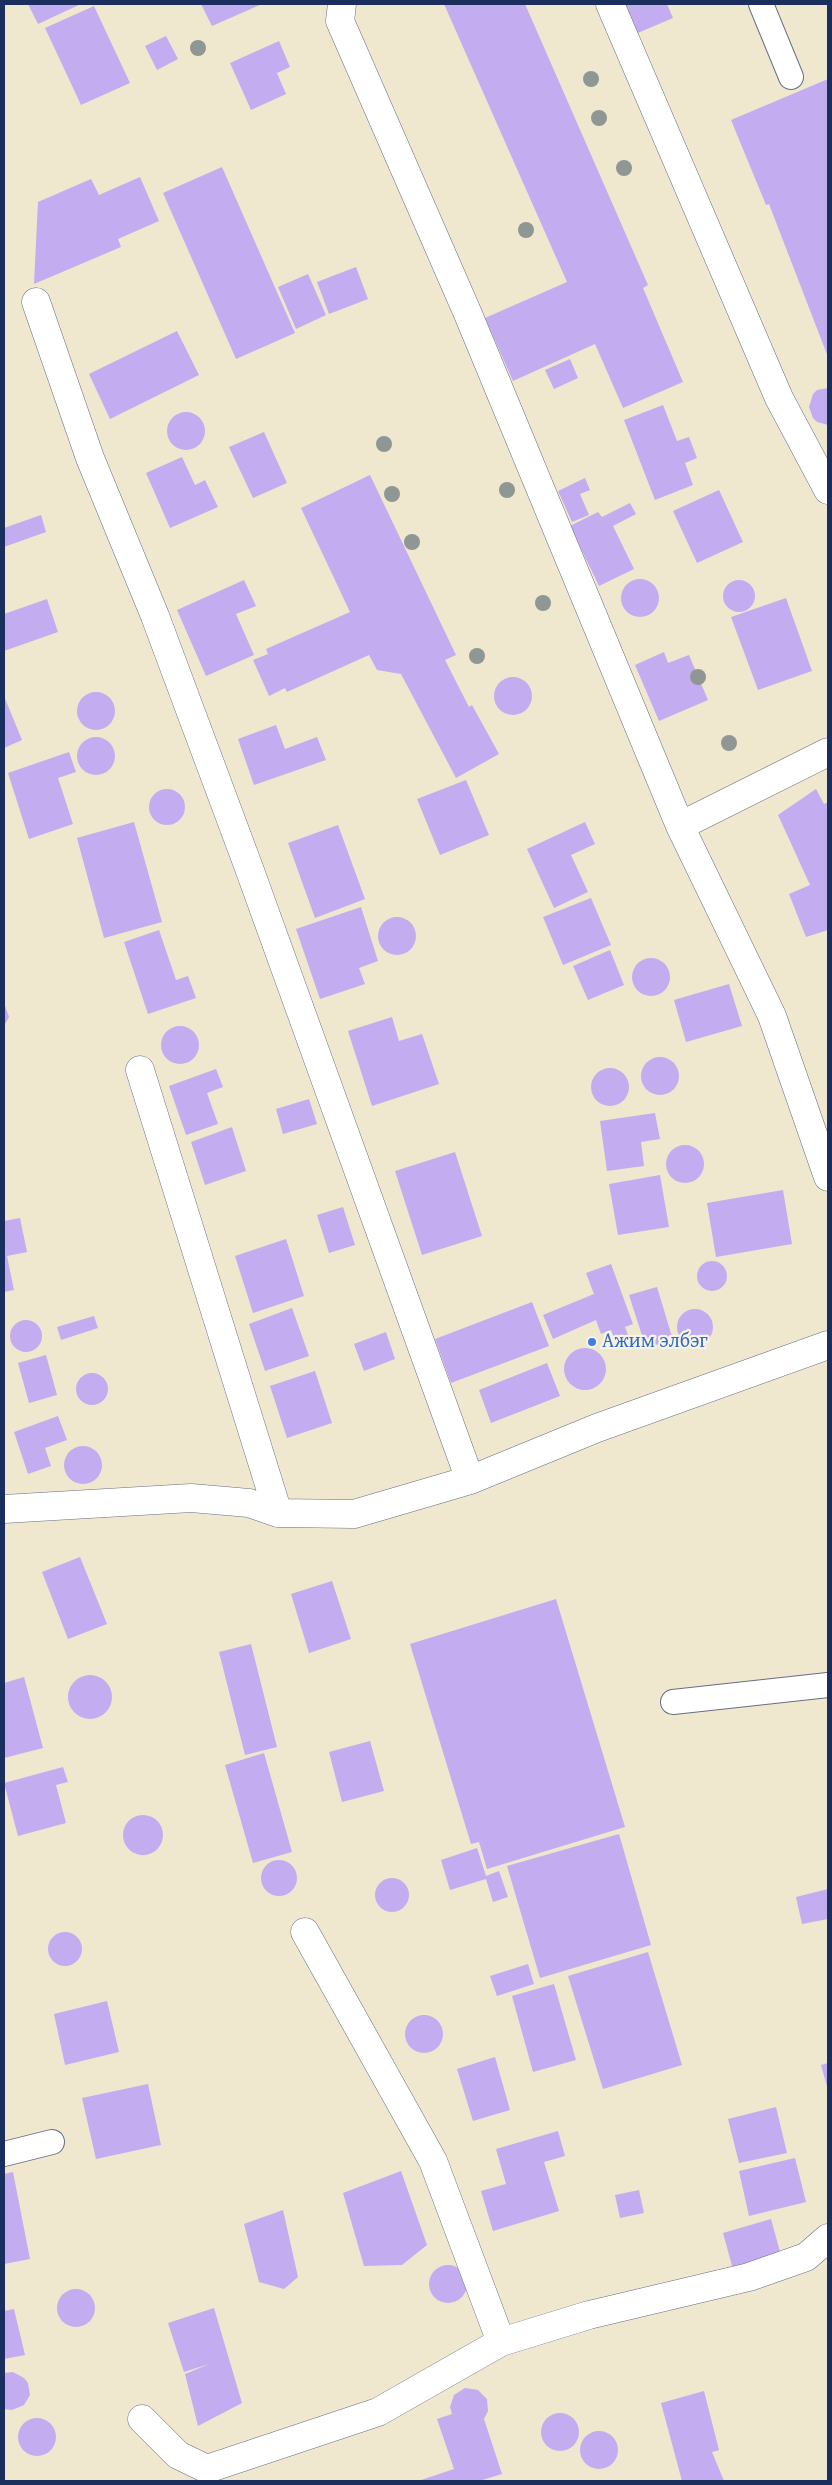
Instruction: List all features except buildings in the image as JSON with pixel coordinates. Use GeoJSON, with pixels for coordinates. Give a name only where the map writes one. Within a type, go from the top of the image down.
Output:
{"type":"FeatureCollection","features":[{"type":"Feature","properties":{"kind":"street"},"geometry":{"type":"LineString","coordinates":[[342,4],[340,21],[472,324],[680,826],[772,1016],[828,1177]]}},
{"type":"Feature","properties":{"kind":"street"},"geometry":{"type":"LineString","coordinates":[[610,4],[779,398],[828,490]]}},
{"type":"Feature","properties":{"kind":"street"},"geometry":{"type":"LineString","coordinates":[[36,302],[90,458],[155,616],[249,868],[470,1480]]}},
{"type":"Feature","properties":{"kind":"street"},"geometry":{"type":"LineString","coordinates":[[680,826],[828,752]]}},
{"type":"Feature","properties":{"kind":"street"},"geometry":{"type":"LineString","coordinates":[[140,1070],[278,1513]]}},
{"type":"Feature","properties":{"kind":"street"},"geometry":{"type":"LineString","coordinates":[[4,1509],[191,1498],[249,1504],[278,1513],[354,1514],[470,1480],[598,1428],[828,1345]]}},
{"type":"Feature","properties":{"kind":"street"},"geometry":{"type":"LineString","coordinates":[[305,1932],[433,2161],[501,2342]]}},
{"type":"Feature","properties":{"kind":"street"},"geometry":{"type":"LineString","coordinates":[[142,2419],[178,2455],[206,2469],[378,2412],[501,2342],[589,2315],[749,2277],[806,2257],[828,2238]]}},
{"type":"Feature","properties":{"kind":"lane"},"geometry":{"type":"LineString","coordinates":[[761,4],[791,77]]}},
{"type":"Feature","properties":{"kind":"lane"},"geometry":{"type":"LineString","coordinates":[[673,1702],[828,1685]]}},
{"type":"Feature","properties":{"kind":"lane"},"geometry":{"type":"LineString","coordinates":[[4,2154],[52,2142]]}},
{"type":"Feature","properties":{"kind":"place","name":"Ажим элбэг"},"geometry":{"type":"Point","coordinates":[592,1342]}}]}
